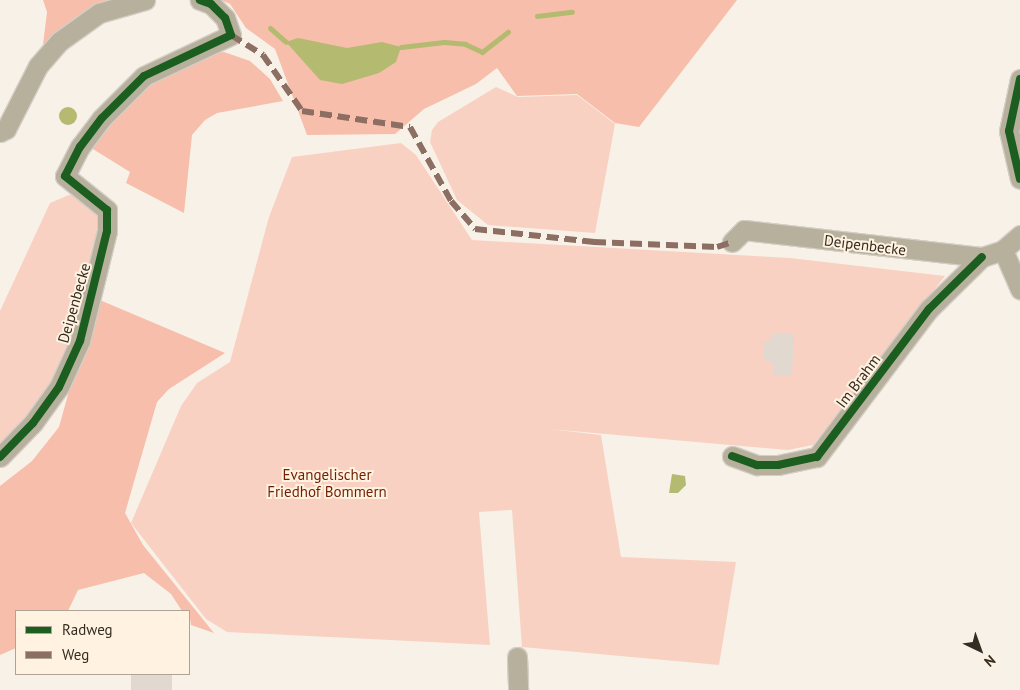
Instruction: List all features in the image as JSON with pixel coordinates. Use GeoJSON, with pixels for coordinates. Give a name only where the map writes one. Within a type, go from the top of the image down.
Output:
{"type":"FeatureCollection","features":[{"type":"Feature","properties":{"kind":"street"},"geometry":{"type":"LineString","coordinates":[[0,132],[6,129],[38,66],[60,41],[99,13],[146,0]]}},
{"type":"Feature","properties":{"kind":"street","name":"Deipenbecke"},"geometry":{"type":"LineString","coordinates":[[0,457],[33,423],[59,387],[80,341],[107,231],[107,210],[65,176],[80,147],[131,87],[170,61],[231,35],[225,18],[211,4],[200,0]]}},
{"type":"Feature","properties":{"kind":"street"},"geometry":{"type":"LineString","coordinates":[[1020,79],[1009,131],[1020,179]]}},
{"type":"Feature","properties":{"kind":"street","name":"Deipenbecke"},"geometry":{"type":"LineString","coordinates":[[732,242],[744,230],[982,257],[1003,250]]}},
{"type":"Feature","properties":{"kind":"street"},"geometry":{"type":"LineString","coordinates":[[1020,234],[1003,250],[1020,289]]}},
{"type":"Feature","properties":{"kind":"street","name":"Im Brahm"},"geometry":{"type":"LineString","coordinates":[[732,456],[757,465],[778,465],[817,458],[929,309],[982,257]]}},
{"type":"Feature","properties":{"kind":"street"},"geometry":{"type":"LineString","coordinates":[[517,657],[518,690]]}},
{"type":"Feature","properties":{"kind":"green space"},"geometry":{"type":"Polygon","coordinates":[[[496,87],[518,97],[577,95],[615,124],[595,233],[488,225],[457,200],[430,142],[432,130],[438,122],[496,87]]]}},
{"type":"Feature","properties":{"kind":"green space","name":"Evangelischer Friedhof Bommern"},"geometry":{"type":"Polygon","coordinates":[[[401,143],[416,155],[472,240],[790,258],[945,276],[813,445],[788,450],[549,429],[601,435],[621,557],[736,562],[719,665],[522,647],[512,510],[479,512],[490,645],[227,632],[206,619],[131,523],[181,406],[197,383],[230,362],[269,217],[292,157],[401,143]]]}},
{"type":"Feature","properties":{"kind":"green space"},"geometry":{"type":"Polygon","coordinates":[[[69,195],[87,198],[98,216],[99,238],[86,306],[52,387],[0,451],[0,311],[50,203],[69,195]]]}},
{"type":"Feature","properties":{"kind":"shaded area"},"geometry":{"type":"Polygon","coordinates":[[[43,0],[119,0],[42,53],[47,12],[43,0]]]}},
{"type":"Feature","properties":{"kind":"shaded area"},"geometry":{"type":"Polygon","coordinates":[[[221,0],[737,0],[639,127],[615,123],[577,94],[517,96],[497,68],[476,84],[424,109],[395,134],[307,135],[275,49],[246,28],[230,4],[221,0]]]}},
{"type":"Feature","properties":{"kind":"shaded area"},"geometry":{"type":"Polygon","coordinates":[[[298,38],[347,48],[382,42],[401,47],[396,62],[379,73],[342,84],[320,80],[286,42],[298,38]]]}},
{"type":"Feature","properties":{"kind":"shaded area"},"geometry":{"type":"Polygon","coordinates":[[[224,52],[250,61],[270,79],[283,101],[217,113],[205,120],[192,135],[184,213],[126,183],[130,172],[88,146],[133,90],[207,54],[224,52]]]}},
{"type":"Feature","properties":{"kind":"shaded area"},"geometry":{"type":"Polygon","coordinates":[[[68,107],[74,110],[77,116],[74,122],[68,125],[62,122],[59,116],[62,110],[68,107]]]}},
{"type":"Feature","properties":{"kind":"shaded area"},"geometry":{"type":"Polygon","coordinates":[[[95,298],[225,353],[169,389],[157,402],[125,513],[143,545],[214,633],[191,625],[190,610],[181,610],[171,594],[144,573],[78,590],[68,610],[15,610],[15,648],[0,655],[0,486],[32,461],[59,427],[95,298]]]}},
{"type":"Feature","properties":{"kind":"shaded area"},"geometry":{"type":"Polygon","coordinates":[[[672,474],[685,476],[686,485],[678,493],[669,493],[672,474]]]}},
{"type":"Feature","properties":{"kind":"building"},"geometry":{"type":"Polygon","coordinates":[[[771,334],[794,334],[792,376],[774,376],[774,365],[763,359],[763,341],[770,341],[771,334]]]}},
{"type":"Feature","properties":{"kind":"building"},"geometry":{"type":"Polygon","coordinates":[[[131,675],[172,675],[172,690],[131,690],[131,675]]]}},
{"type":"Feature","properties":{"kind":"waterway"},"geometry":{"type":"LineString","coordinates":[[537,16],[572,12]]}},
{"type":"Feature","properties":{"kind":"waterway"},"geometry":{"type":"LineString","coordinates":[[270,28],[286,42]]}},
{"type":"Feature","properties":{"kind":"waterway"},"geometry":{"type":"LineString","coordinates":[[401,47],[444,42],[465,44],[482,52],[508,32]]}},
{"type":"Feature","properties":{"kind":"marked path"},"geometry":{"type":"LineString","coordinates":[[231,35],[263,55],[302,111],[410,127],[451,201],[475,229],[594,242],[717,247],[732,242]]}},
{"type":"Feature","properties":{"kind":"cycle path"},"geometry":{"type":"LineString","coordinates":[[0,457],[33,423],[59,387],[80,341],[107,231],[107,210],[65,176],[80,147],[102,118],[144,76],[231,35],[225,18],[211,4],[200,0]]}},
{"type":"Feature","properties":{"kind":"cycle path"},"geometry":{"type":"LineString","coordinates":[[1020,79],[1009,131],[1020,179]]}},
{"type":"Feature","properties":{"kind":"cycle path"},"geometry":{"type":"LineString","coordinates":[[732,456],[757,465],[778,465],[817,457],[929,309],[982,257]]}}]}
